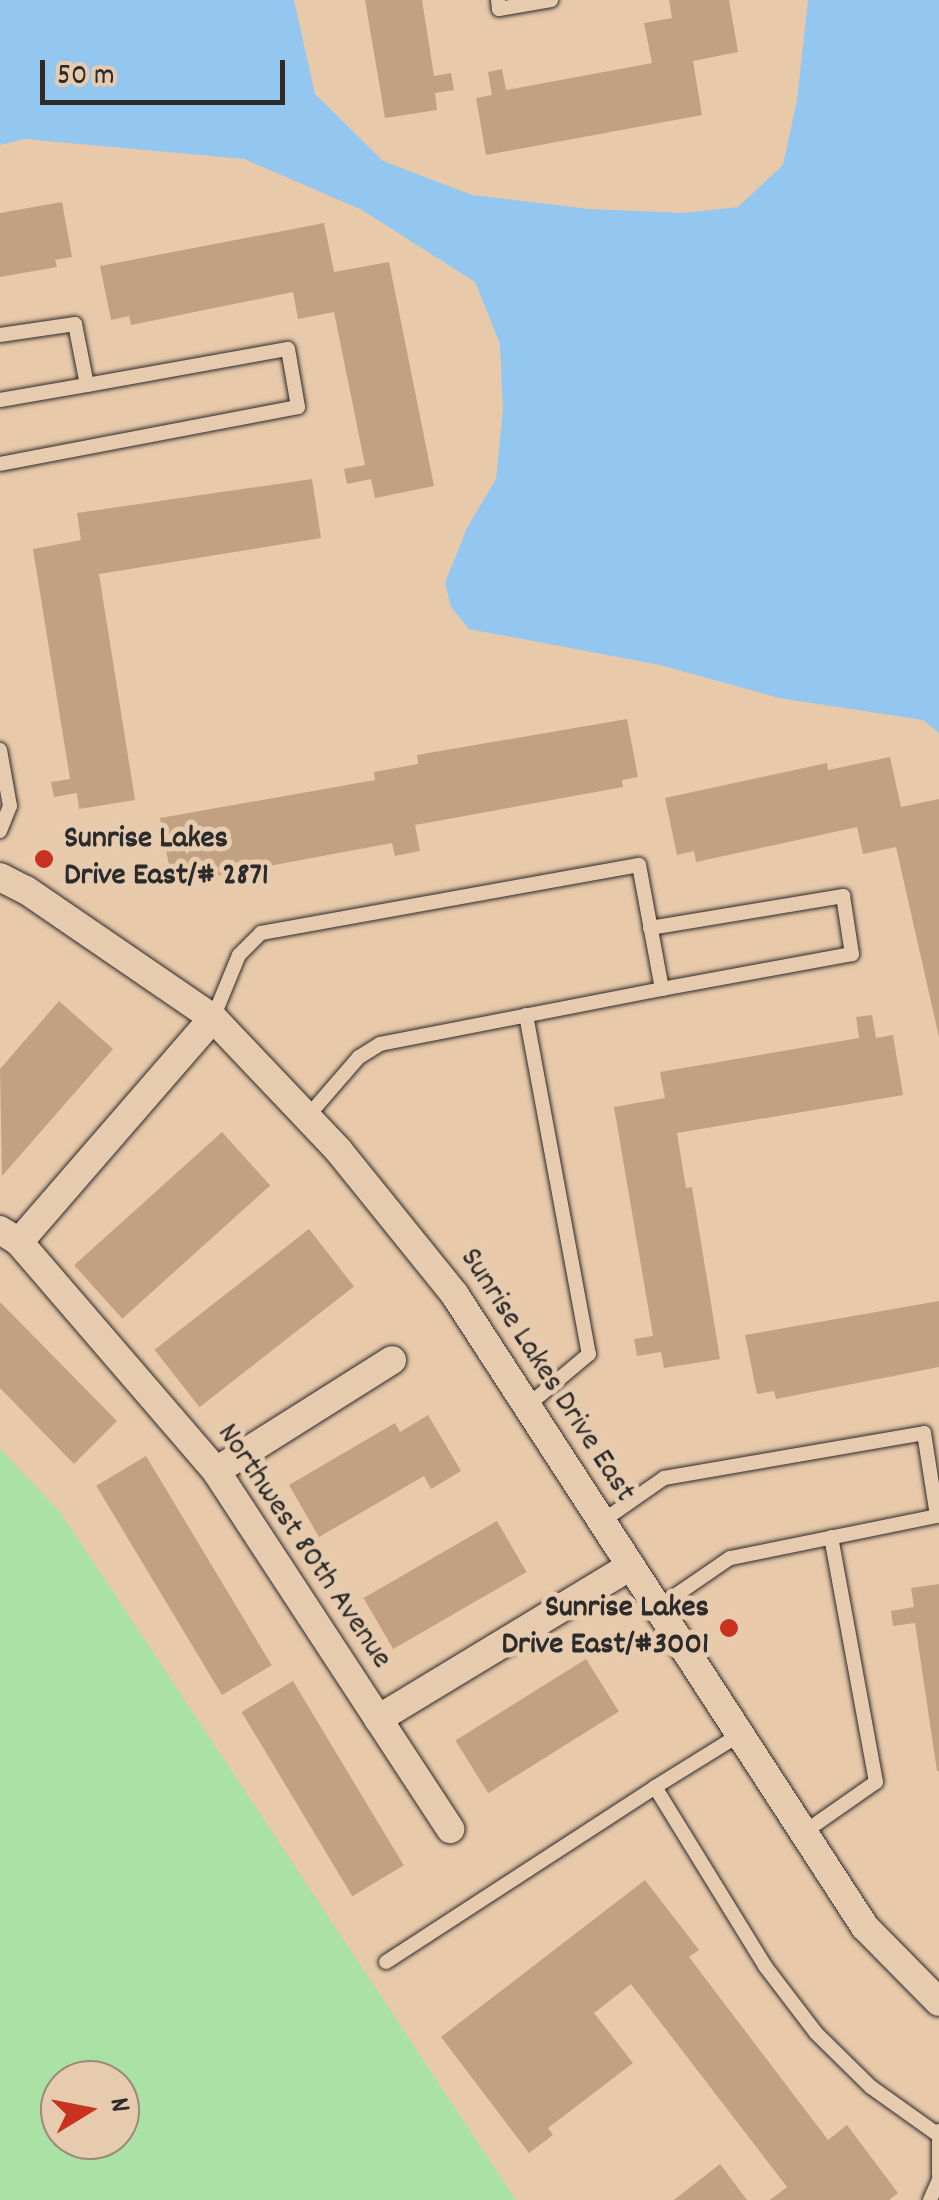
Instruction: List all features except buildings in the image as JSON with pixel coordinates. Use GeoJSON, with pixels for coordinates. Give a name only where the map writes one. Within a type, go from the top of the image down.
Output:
{"type":"FeatureCollection","features":[{"type":"Feature","properties":{"kind":"street","name":"Sunrise Lakes Drive East"},"geometry":{"type":"LineString","coordinates":[[0,878],[26,890],[213,1018],[306,1117],[456,1295],[865,1927],[936,1995]]}},
{"type":"Feature","properties":{"kind":"street"},"geometry":{"type":"LineString","coordinates":[[10,1236],[213,1018]]}},
{"type":"Feature","properties":{"kind":"street","name":"Northwest 80th Avenue"},"geometry":{"type":"LineString","coordinates":[[10,1236],[216,1471],[450,1829]]}},
{"type":"Feature","properties":{"kind":"street"},"geometry":{"type":"LineString","coordinates":[[216,1471],[392,1360]]}},
{"type":"Feature","properties":{"kind":"street"},"geometry":{"type":"LineString","coordinates":[[378,1719],[629,1567]]}},
{"type":"Feature","properties":{"kind":"lane"},"geometry":{"type":"LineString","coordinates":[[498,0],[500,9],[551,0]]}},
{"type":"Feature","properties":{"kind":"lane"},"geometry":{"type":"LineString","coordinates":[[0,335],[75,324],[87,385]]}},
{"type":"Feature","properties":{"kind":"lane"},"geometry":{"type":"LineString","coordinates":[[0,400],[288,349],[298,407],[0,464]]}},
{"type":"Feature","properties":{"kind":"lane"},"geometry":{"type":"LineString","coordinates":[[0,750],[10,806],[0,831]]}},
{"type":"Feature","properties":{"kind":"lane"},"geometry":{"type":"LineString","coordinates":[[213,1018],[240,955],[262,933],[639,865],[662,989]]}},
{"type":"Feature","properties":{"kind":"lane"},"geometry":{"type":"LineString","coordinates":[[306,1117],[359,1057],[380,1044],[852,954],[842,896],[650,928]]}},
{"type":"Feature","properties":{"kind":"lane"},"geometry":{"type":"LineString","coordinates":[[526,1015],[590,1354],[527,1406]]}},
{"type":"Feature","properties":{"kind":"lane"},"geometry":{"type":"LineString","coordinates":[[600,1522],[664,1478],[924,1433],[936,1516],[730,1558],[657,1608]]}},
{"type":"Feature","properties":{"kind":"lane"},"geometry":{"type":"LineString","coordinates":[[804,1833],[876,1782],[831,1537]]}},
{"type":"Feature","properties":{"kind":"lane"},"geometry":{"type":"LineString","coordinates":[[386,1962],[739,1735]]}},
{"type":"Feature","properties":{"kind":"lane"},"geometry":{"type":"LineString","coordinates":[[655,1788],[765,1966],[816,2032],[871,2087],[938,2133],[939,2177],[930,2200]]}},
{"type":"Feature","properties":{"kind":"green space"},"geometry":{"type":"Polygon","coordinates":[[[0,1449],[60,1512],[516,2200],[0,2200],[0,1449]]]}},
{"type":"Feature","properties":{"kind":"water"},"geometry":{"type":"Polygon","coordinates":[[[0,0],[294,0],[315,94],[383,161],[472,195],[590,209],[684,213],[738,207],[783,165],[797,100],[808,0],[939,0],[939,733],[923,720],[779,698],[660,665],[469,629],[451,607],[445,583],[467,528],[496,479],[503,410],[500,344],[475,282],[362,210],[244,159],[25,139],[0,145],[0,0]]]}},
{"type":"Feature","properties":{"kind":"place","name":"Sunrise Lakes Drive East/# 2871"},"geometry":{"type":"Point","coordinates":[44,859]}},
{"type":"Feature","properties":{"kind":"place","name":"Sunrise Lakes Drive East/#3001"},"geometry":{"type":"Point","coordinates":[729,1628]}}]}
